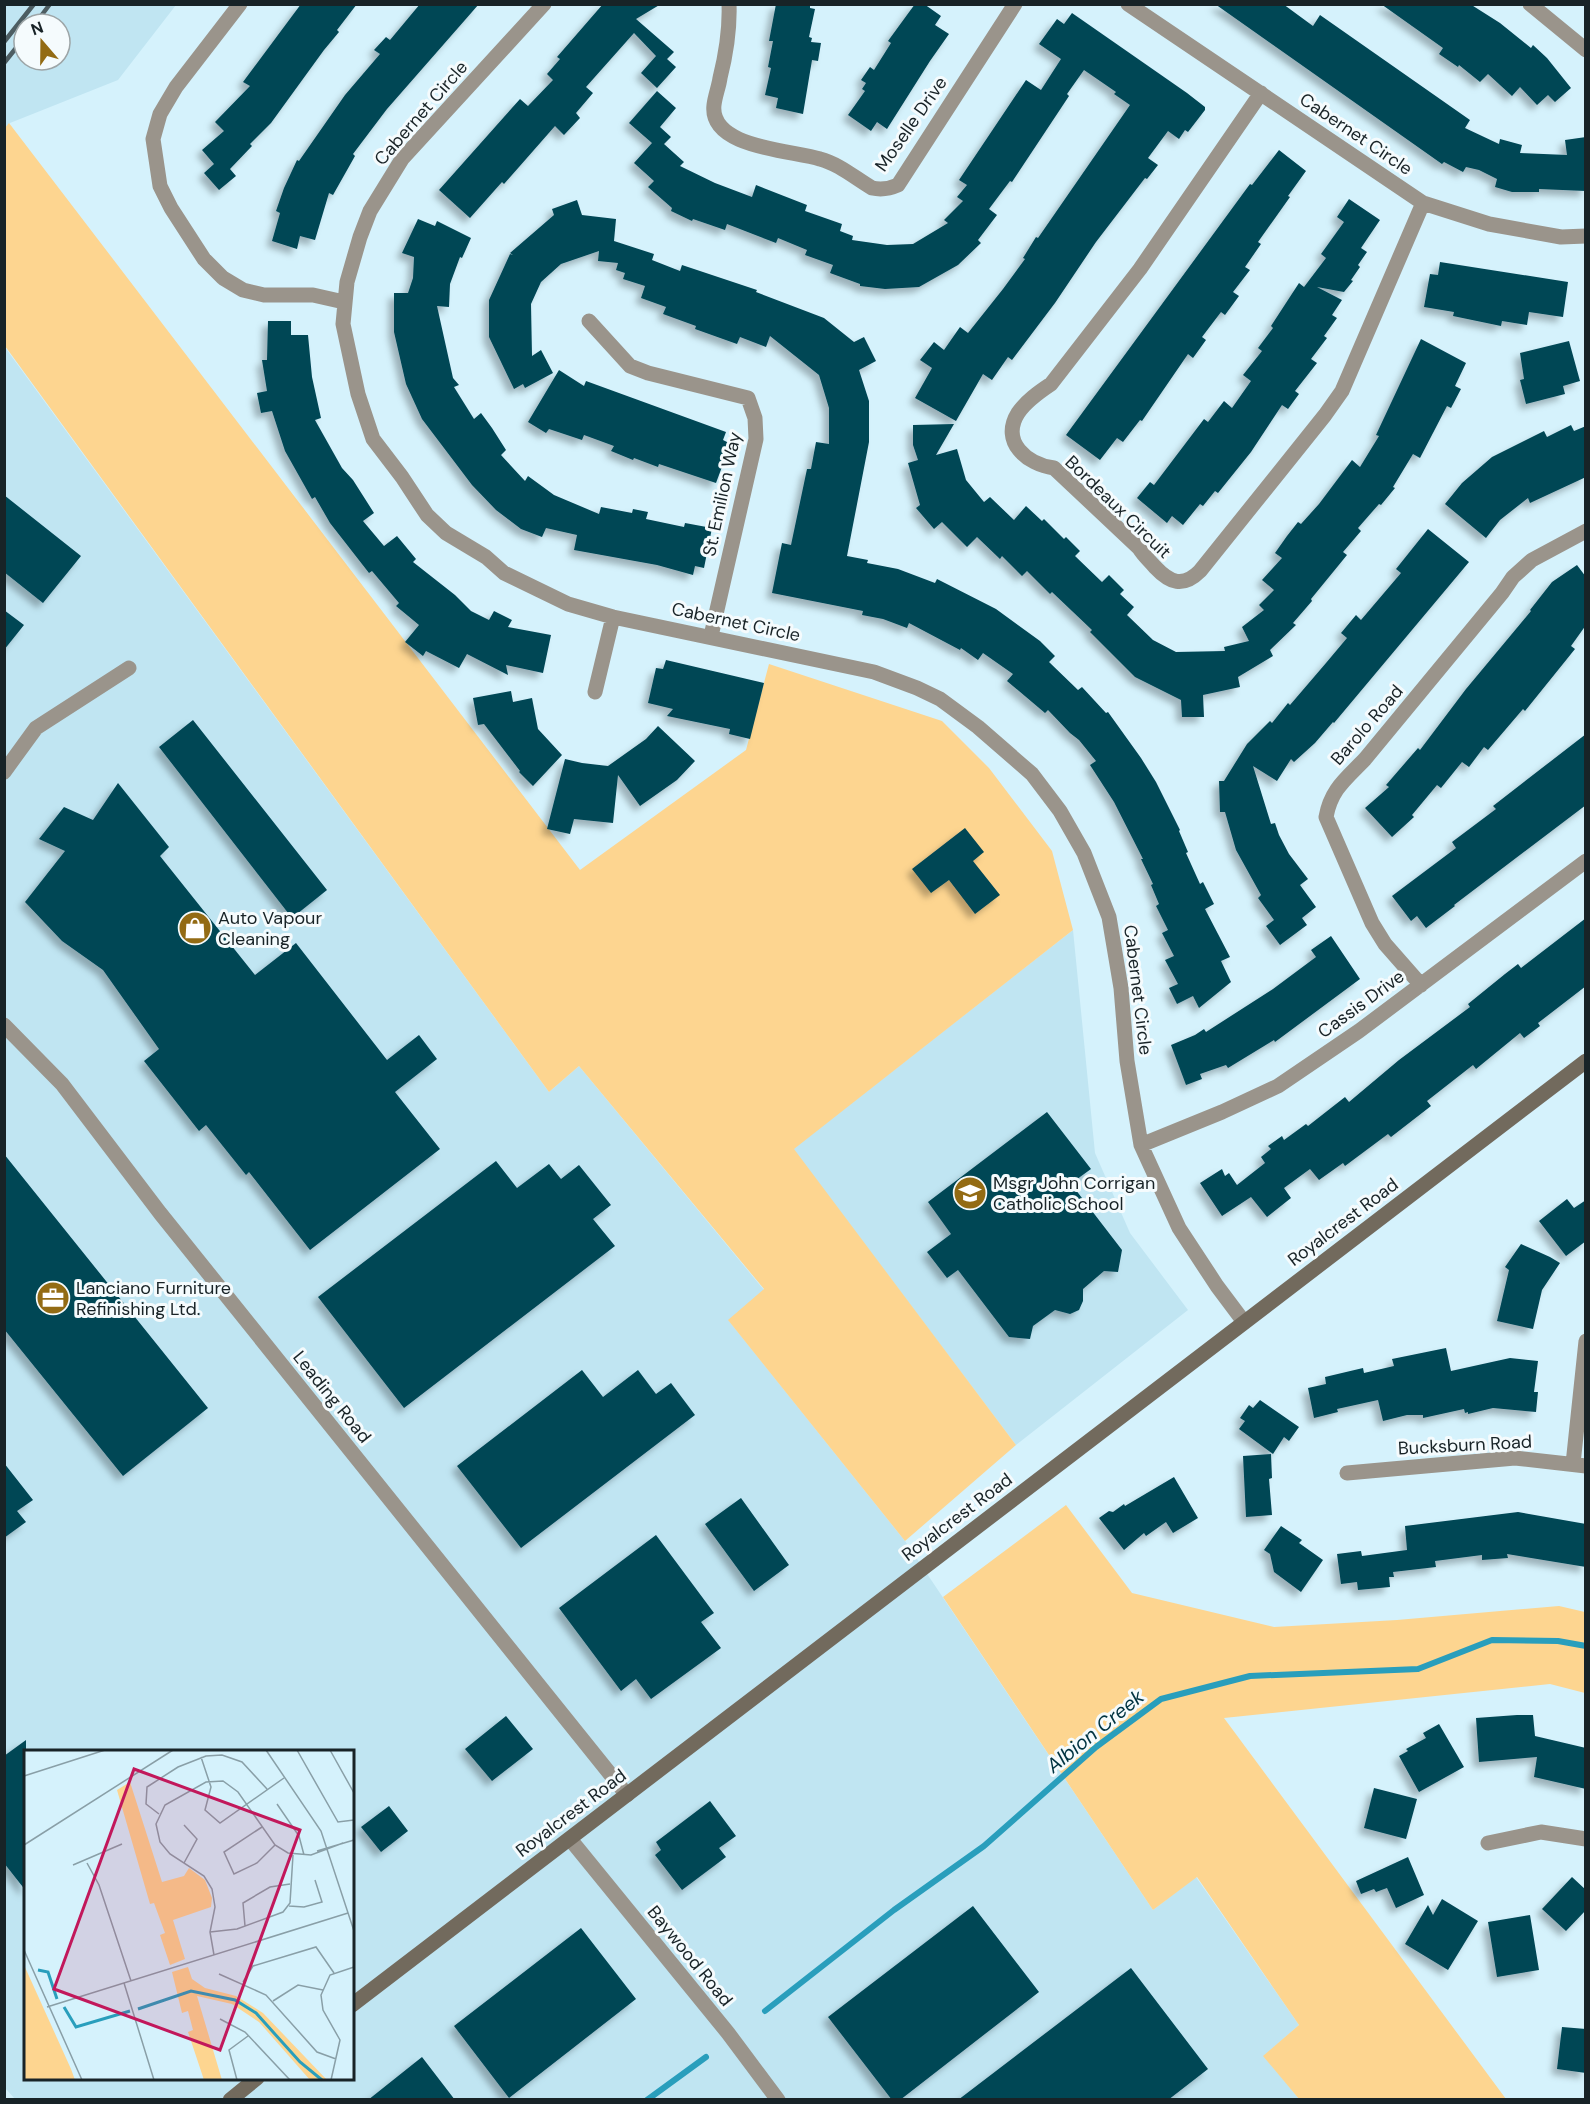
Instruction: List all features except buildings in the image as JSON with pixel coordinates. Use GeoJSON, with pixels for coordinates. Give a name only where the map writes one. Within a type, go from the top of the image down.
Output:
{"type":"FeatureCollection","features":[{"type":"Feature","properties":{"kind":"street"},"geometry":{"type":"LineString","coordinates":[[240,4],[176,87],[160,114],[153,138],[160,186],[171,208],[204,259],[223,278],[243,290],[264,295],[313,296],[344,302]]}},
{"type":"Feature","properties":{"kind":"street","name":"Cabernet Circle"},"geometry":{"type":"LineString","coordinates":[[544,4],[402,159],[370,212],[360,237],[347,282],[343,324],[358,394],[373,439],[427,515],[446,533],[486,557],[504,573],[568,604],[613,617],[874,672],[917,688],[940,699],[978,727],[1032,774],[1060,811],[1084,853],[1109,917],[1121,988],[1127,1061],[1141,1145],[1179,1228],[1244,1322]]}},
{"type":"Feature","properties":{"kind":"street","name":"Moselle Drive"},"geometry":{"type":"LineString","coordinates":[[729,4],[728,39],[714,106],[717,119],[727,133],[742,142],[821,159],[838,166],[872,188],[889,189],[897,185],[1015,4]]}},
{"type":"Feature","properties":{"kind":"street","name":"Cabernet Circle"},"geometry":{"type":"LineString","coordinates":[[1128,4],[1423,203],[1489,224],[1561,237],[1586,236]]}},
{"type":"Feature","properties":{"kind":"street"},"geometry":{"type":"LineString","coordinates":[[1530,4],[1586,50]]}},
{"type":"Feature","properties":{"kind":"street","name":"Bordeaux Circuit"},"geometry":{"type":"LineString","coordinates":[[1261,93],[1140,269],[1051,384],[1019,411],[1012,426],[1015,444],[1021,454],[1041,466],[1054,468],[1139,548],[1146,559],[1164,577],[1179,582],[1191,581],[1196,576],[1325,416],[1342,391],[1423,203]]}},
{"type":"Feature","properties":{"kind":"street","name":"St. Emilion Way"},"geometry":{"type":"LineString","coordinates":[[590,321],[630,366],[648,373],[748,398],[755,418],[756,439],[711,636]]}},
{"type":"Feature","properties":{"kind":"street","name":"Barolo Road"},"geometry":{"type":"LineString","coordinates":[[1421,985],[1385,944],[1372,924],[1351,871],[1330,831],[1326,817],[1329,800],[1457,648],[1513,577],[1532,560],[1586,531]]}},
{"type":"Feature","properties":{"kind":"street"},"geometry":{"type":"LineString","coordinates":[[595,692],[613,617]]}},
{"type":"Feature","properties":{"kind":"street"},"geometry":{"type":"LineString","coordinates":[[4,772],[36,728],[129,668]]}},
{"type":"Feature","properties":{"kind":"street","name":"Cassis Drive"},"geometry":{"type":"LineString","coordinates":[[1141,1145],[1278,1086],[1359,1031],[1586,861]]}},
{"type":"Feature","properties":{"kind":"street","name":"Leading Road"},"geometry":{"type":"LineString","coordinates":[[4,1025],[62,1084],[160,1213],[627,1795]]}},
{"type":"Feature","properties":{"kind":"street","name":"Royalcrest Road"},"geometry":{"type":"LineString","coordinates":[[354,2003],[1586,1061]]}},
{"type":"Feature","properties":{"kind":"street"},"geometry":{"type":"LineString","coordinates":[[1580,1465],[1586,1341]]}},
{"type":"Feature","properties":{"kind":"street","name":"Bucksburn Road"},"geometry":{"type":"LineString","coordinates":[[1347,1473],[1515,1458],[1580,1465]]}},
{"type":"Feature","properties":{"kind":"street"},"geometry":{"type":"LineString","coordinates":[[1488,1844],[1541,1832],[1586,1839]]}},
{"type":"Feature","properties":{"kind":"street","name":"Baywood Road"},"geometry":{"type":"LineString","coordinates":[[570,1839],[728,2033],[778,2100]]}},
{"type":"Feature","properties":{"kind":"street"},"geometry":{"type":"LineString","coordinates":[[230,2100],[256,2080]]}},
{"type":"Feature","properties":{"kind":"shaded area"},"geometry":{"type":"Polygon","coordinates":[[[5,5],[176,5],[118,80],[10,123],[5,129],[5,5]]]}},
{"type":"Feature","properties":{"kind":"shaded area"},"geometry":{"type":"Polygon","coordinates":[[[9,123],[580,870],[746,750],[769,664],[942,721],[989,768],[1052,851],[1073,930],[794,1149],[1016,1445],[905,1541],[728,1320],[764,1289],[579,1066],[549,1092],[5,346],[4,129],[9,123]]]}},
{"type":"Feature","properties":{"kind":"shaded area"},"geometry":{"type":"Polygon","coordinates":[[[4,346],[549,1092],[579,1066],[764,1290],[729,1321],[905,1541],[1153,1910],[1196,1877],[1299,2025],[1264,2056],[1299,2099],[16,2100],[5,2088],[4,346]]]}},
{"type":"Feature","properties":{"kind":"shaded area","name":"Msgr John Corrigan Catholic School"},"geometry":{"type":"Polygon","coordinates":[[[1073,930],[1095,1153],[1130,1233],[1188,1310],[1016,1445],[793,1149],[1073,930]]]}},
{"type":"Feature","properties":{"kind":"shaded area"},"geometry":{"type":"Polygon","coordinates":[[[1066,1505],[1132,1593],[1274,1627],[1397,1620],[1559,1606],[1585,1612],[1585,1693],[1550,1684],[1224,1718],[1506,2099],[1299,2099],[1263,2056],[1299,2025],[1197,1877],[1153,1910],[943,1597],[1066,1505]]]}},
{"type":"Feature","properties":{"kind":"waterway","name":"Albion Creek"},"geometry":{"type":"LineString","coordinates":[[765,2011],[894,1910],[984,1846],[1096,1747],[1161,1699],[1250,1676],[1418,1669],[1492,1640],[1558,1641],[1586,1646]]}},
{"type":"Feature","properties":{"kind":"waterway","name":"Albion Creek"},"geometry":{"type":"LineString","coordinates":[[647,2100],[706,2057]]}},
{"type":"Feature","properties":{"kind":"railway"},"geometry":{"type":"LineString","coordinates":[[4,42],[34,4]]}},
{"type":"Feature","properties":{"kind":"railway"},"geometry":{"type":"LineString","coordinates":[[44,12],[50,4]]}},
{"type":"Feature","properties":{"kind":"railway"},"geometry":{"type":"LineString","coordinates":[[4,63],[12,53]]}},
{"type":"Feature","properties":{"kind":"place","name":"Auto Vapour Cleaning"},"geometry":{"type":"Point","coordinates":[195,928]}},
{"type":"Feature","properties":{"kind":"place","name":"Msgr John Corrigan Catholic School"},"geometry":{"type":"Point","coordinates":[970,1193]}},
{"type":"Feature","properties":{"kind":"place","name":"Lanciano Furniture Refinishing Ltd."},"geometry":{"type":"Point","coordinates":[53,1298]}}]}
